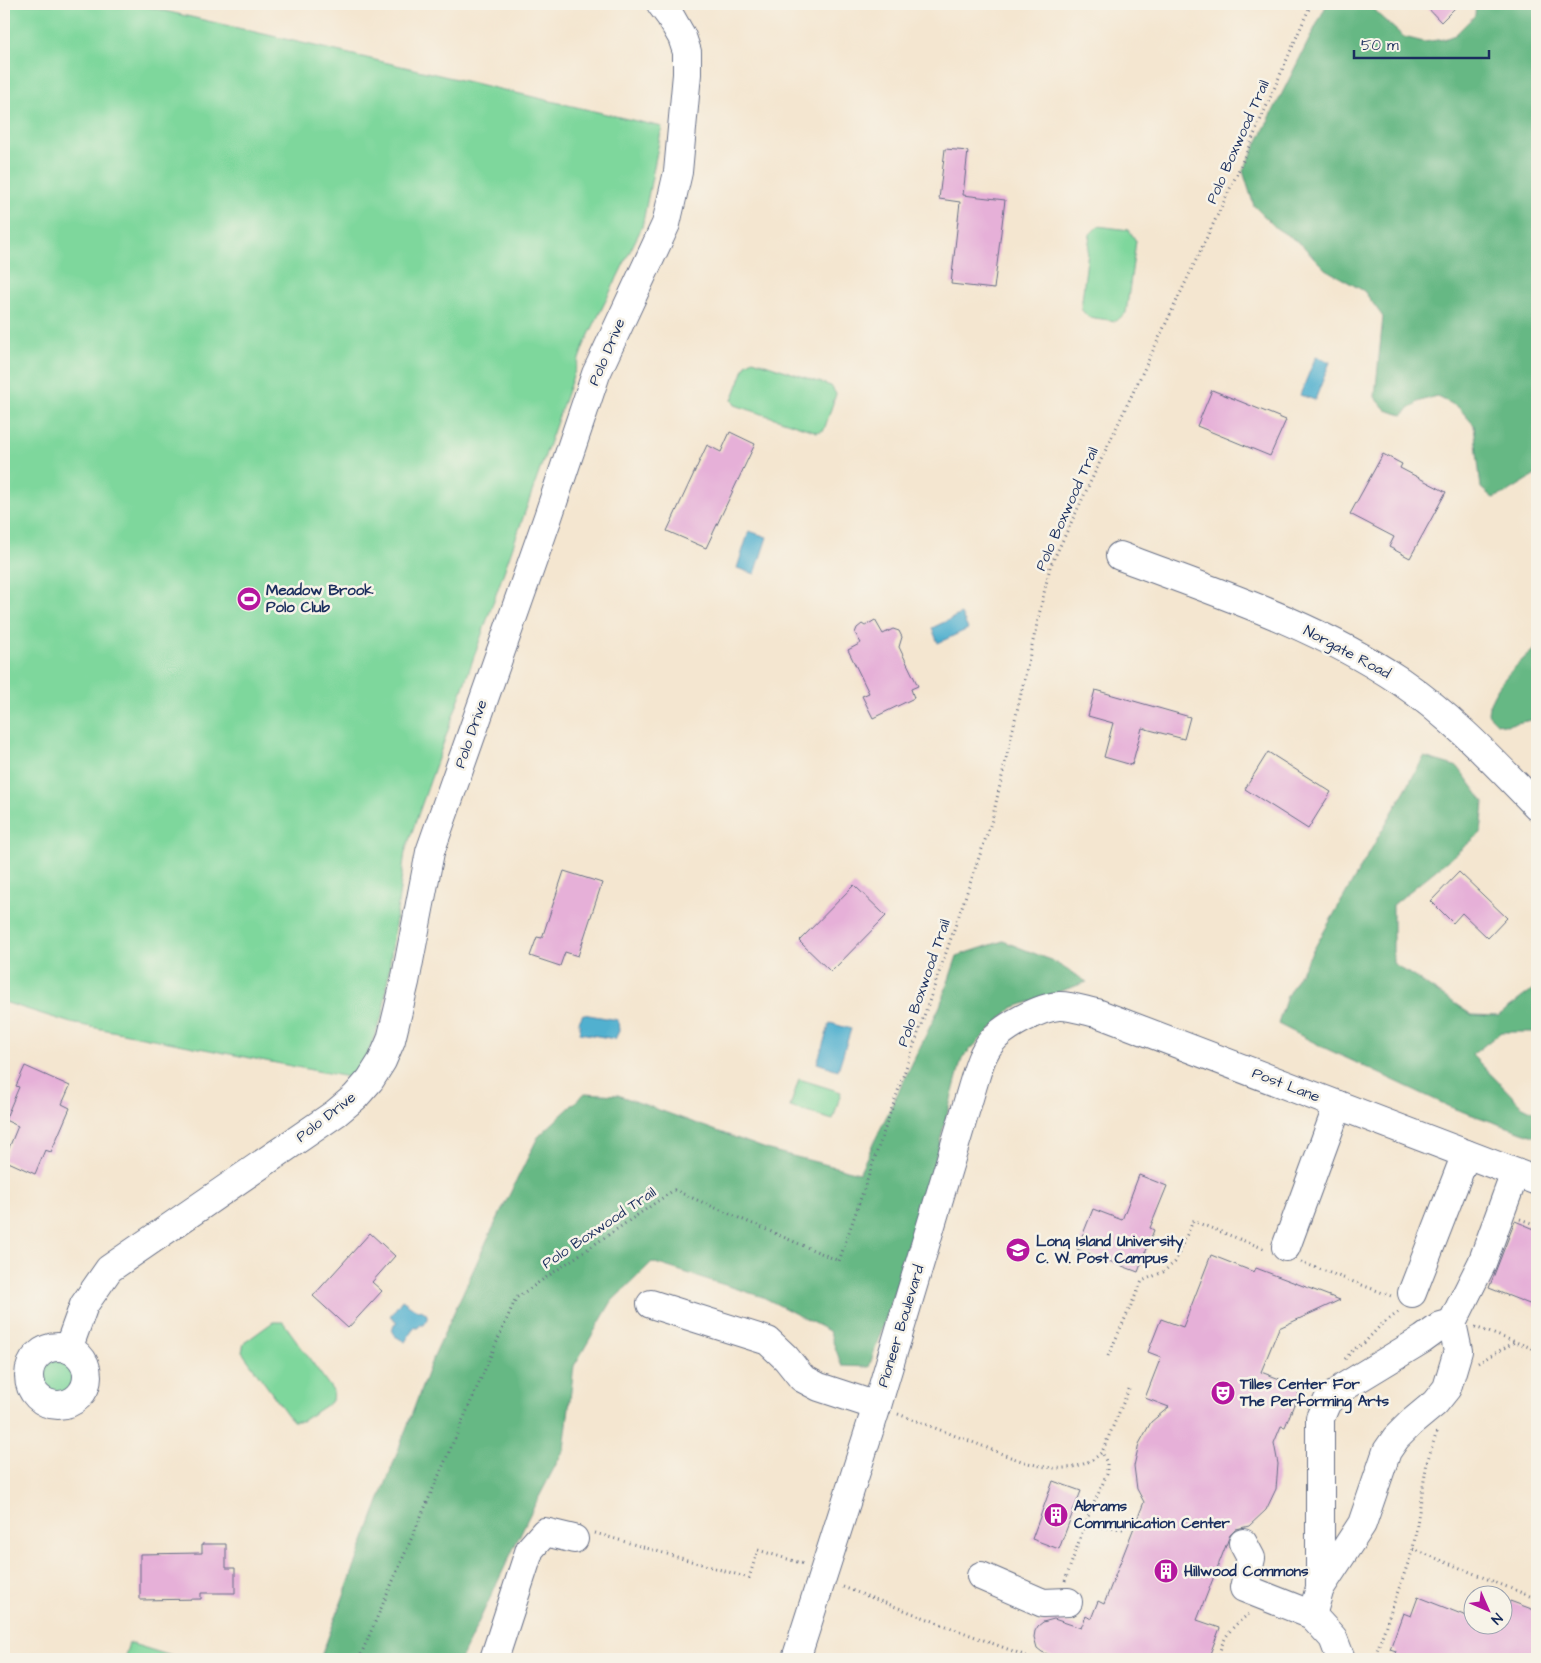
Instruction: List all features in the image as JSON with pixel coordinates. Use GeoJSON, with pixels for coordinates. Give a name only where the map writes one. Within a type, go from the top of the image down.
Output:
{"type":"FeatureCollection","features":[{"type":"Feature","properties":{"kind":"street","name":"Polo Drive"},"geometry":{"type":"LineString","coordinates":[[68,1349],[84,1306],[109,1269],[336,1113],[355,1097],[370,1080],[391,1040],[406,982],[430,852],[596,374],[666,224],[678,172],[687,74],[687,52],[682,37],[661,4]]}},
{"type":"Feature","properties":{"kind":"street","name":"Norgate Road"},"geometry":{"type":"LineString","coordinates":[[1120,556],[1282,618],[1359,656],[1400,681],[1447,718],[1537,806]]}},
{"type":"Feature","properties":{"kind":"street","name":"Post Lane"},"geometry":{"type":"LineString","coordinates":[[1032,1014],[1059,1006],[1097,1013],[1526,1177]]}},
{"type":"Feature","properties":{"kind":"street","name":"Pioneer Boulevard"},"geometry":{"type":"LineString","coordinates":[[796,1659],[877,1406],[983,1056],[992,1042],[1005,1029],[1032,1014]]}},
{"type":"Feature","properties":{"kind":"street"},"geometry":{"type":"LineString","coordinates":[[1282,1252],[1338,1105]]}},
{"type":"Feature","properties":{"kind":"street"},"geometry":{"type":"LineString","coordinates":[[1403,1300],[1466,1154]]}},
{"type":"Feature","properties":{"kind":"street"},"geometry":{"type":"LineString","coordinates":[[1320,1588],[1362,1524],[1387,1451],[1396,1438],[1435,1403],[1447,1388],[1458,1351],[1453,1321],[1526,1177]]}},
{"type":"Feature","properties":{"kind":"street"},"geometry":{"type":"LineString","coordinates":[[651,1304],[768,1341],[786,1358],[802,1378],[820,1388],[877,1406]]}},
{"type":"Feature","properties":{"kind":"street"},"geometry":{"type":"LineString","coordinates":[[1312,1615],[1320,1588],[1320,1418],[1327,1402],[1344,1387],[1423,1340],[1441,1326],[1453,1321]]}},
{"type":"Feature","properties":{"kind":"street"},"geometry":{"type":"LineString","coordinates":[[494,1659],[530,1549],[545,1532],[581,1535]]}},
{"type":"Feature","properties":{"kind":"street"},"geometry":{"type":"LineString","coordinates":[[1243,1543],[1251,1558],[1244,1588],[1312,1615],[1333,1638],[1341,1659]]}},
{"type":"Feature","properties":{"kind":"street"},"geometry":{"type":"LineString","coordinates":[[981,1576],[1043,1602],[1066,1593]]}},
{"type":"Feature","properties":{"kind":"path","name":"Polo Boxwood Trail"},"geometry":{"type":"LineString","coordinates":[[359,1659],[516,1298],[674,1190],[839,1262],[992,820],[1050,567],[1237,174],[1311,4]]}},
{"type":"Feature","properties":{"kind":"path"},"geometry":{"type":"LineString","coordinates":[[1512,1216],[1537,1225]]}},
{"type":"Feature","properties":{"kind":"path"},"geometry":{"type":"LineString","coordinates":[[1108,1356],[1142,1281],[1163,1272],[1175,1262],[1192,1221],[1282,1252],[1403,1300],[1388,1319],[1364,1343],[1354,1349],[1342,1364]]}},
{"type":"Feature","properties":{"kind":"path"},"geometry":{"type":"LineString","coordinates":[[1453,1321],[1537,1350]]}},
{"type":"Feature","properties":{"kind":"path"},"geometry":{"type":"LineString","coordinates":[[1473,1366],[1515,1342]]}},
{"type":"Feature","properties":{"kind":"path"},"geometry":{"type":"LineString","coordinates":[[877,1406],[1011,1457],[1047,1468],[1065,1468],[1084,1464],[1095,1459],[1102,1452],[1130,1387]]}},
{"type":"Feature","properties":{"kind":"path"},"geometry":{"type":"LineString","coordinates":[[1374,1659],[1413,1549],[1426,1462],[1437,1430]]}},
{"type":"Feature","properties":{"kind":"path"},"geometry":{"type":"LineString","coordinates":[[1066,1593],[1083,1530],[1107,1474],[1108,1463],[1102,1452]]}},
{"type":"Feature","properties":{"kind":"path"},"geometry":{"type":"LineString","coordinates":[[1086,1526],[1123,1528]]}},
{"type":"Feature","properties":{"kind":"path"},"geometry":{"type":"LineString","coordinates":[[581,1535],[749,1578],[758,1550],[839,1574],[836,1585],[1034,1659]]}},
{"type":"Feature","properties":{"kind":"path"},"geometry":{"type":"LineString","coordinates":[[1413,1549],[1537,1599]]}},
{"type":"Feature","properties":{"kind":"green space","name":"Meadow Brook Polo Club"},"geometry":{"type":"Polygon","coordinates":[[[4,4],[135,4],[662,127],[642,227],[584,345],[405,852],[383,1014],[358,1079],[71,1023],[4,1002],[4,4]]]}},
{"type":"Feature","properties":{"kind":"green space"},"geometry":{"type":"Polygon","coordinates":[[[1327,4],[1370,4],[1382,18],[1404,37],[1424,42],[1455,35],[1475,15],[1476,4],[1537,4],[1537,474],[1506,493],[1493,498],[1481,488],[1474,425],[1458,407],[1436,396],[1418,402],[1402,415],[1386,410],[1375,397],[1383,317],[1364,291],[1325,269],[1301,244],[1276,228],[1254,206],[1243,171],[1327,4]]]}},
{"type":"Feature","properties":{"kind":"green space"},"geometry":{"type":"Polygon","coordinates":[[[1098,226],[1129,230],[1136,241],[1126,313],[1116,321],[1088,317],[1081,309],[1090,234],[1098,226]]]}},
{"type":"Feature","properties":{"kind":"green space"},"geometry":{"type":"Polygon","coordinates":[[[753,360],[831,386],[836,394],[824,430],[817,432],[735,405],[732,400],[746,364],[753,360]]]}},
{"type":"Feature","properties":{"kind":"green space"},"geometry":{"type":"Polygon","coordinates":[[[1537,647],[1537,719],[1506,725],[1497,723],[1488,714],[1494,695],[1514,668],[1537,647]]]}},
{"type":"Feature","properties":{"kind":"green space"},"geometry":{"type":"Polygon","coordinates":[[[1424,757],[1458,767],[1484,802],[1481,833],[1393,905],[1393,963],[1472,1015],[1498,1016],[1537,986],[1537,1032],[1501,1032],[1472,1055],[1521,1105],[1537,1113],[1537,1137],[1455,1109],[1278,1024],[1287,996],[1424,757]]]}},
{"type":"Feature","properties":{"kind":"green space"},"geometry":{"type":"Polygon","coordinates":[[[1003,941],[1051,960],[1087,982],[1012,1008],[962,1058],[920,1217],[869,1367],[842,1366],[829,1331],[763,1297],[652,1262],[612,1301],[574,1366],[564,1449],[528,1518],[461,1659],[320,1659],[432,1360],[488,1238],[538,1137],[585,1093],[618,1095],[769,1150],[859,1173],[940,1006],[957,956],[1003,941]]]}},
{"type":"Feature","properties":{"kind":"green space"},"geometry":{"type":"Polygon","coordinates":[[[799,1079],[841,1092],[833,1120],[790,1107],[799,1079]]]}},
{"type":"Feature","properties":{"kind":"green space"},"geometry":{"type":"Polygon","coordinates":[[[273,1322],[283,1322],[333,1391],[332,1401],[302,1421],[292,1421],[242,1352],[244,1343],[273,1322]]]}},
{"type":"Feature","properties":{"kind":"green space"},"geometry":{"type":"Polygon","coordinates":[[[53,1351],[63,1351],[76,1358],[83,1371],[83,1381],[76,1394],[63,1401],[53,1401],[44,1397],[37,1390],[33,1381],[33,1371],[37,1362],[44,1355],[53,1351]]]}},
{"type":"Feature","properties":{"kind":"green space"},"geometry":{"type":"Polygon","coordinates":[[[129,1643],[181,1659],[124,1659],[129,1643]]]}},
{"type":"Feature","properties":{"kind":"water"},"geometry":{"type":"Polygon","coordinates":[[[1316,356],[1330,362],[1315,400],[1300,395],[1316,356]]]}},
{"type":"Feature","properties":{"kind":"water"},"geometry":{"type":"Polygon","coordinates":[[[749,531],[767,537],[755,574],[737,568],[749,531]]]}},
{"type":"Feature","properties":{"kind":"water"},"geometry":{"type":"Polygon","coordinates":[[[961,614],[968,629],[938,643],[932,628],[961,614]]]}},
{"type":"Feature","properties":{"kind":"water"},"geometry":{"type":"Polygon","coordinates":[[[583,1014],[618,1020],[619,1031],[615,1039],[580,1033],[579,1022],[583,1014]]]}},
{"type":"Feature","properties":{"kind":"water"},"geometry":{"type":"Polygon","coordinates":[[[830,1023],[851,1029],[838,1070],[817,1063],[830,1023]]]}},
{"type":"Feature","properties":{"kind":"water"},"geometry":{"type":"Polygon","coordinates":[[[402,1300],[418,1311],[421,1310],[426,1313],[428,1319],[424,1325],[420,1325],[418,1328],[415,1326],[405,1342],[392,1332],[394,1324],[397,1322],[390,1316],[402,1300]]]}},
{"type":"Feature","properties":{"kind":"building"},"geometry":{"type":"Polygon","coordinates":[[[1424,4],[1459,4],[1441,22],[1424,4]]]}},
{"type":"Feature","properties":{"kind":"building"},"geometry":{"type":"Polygon","coordinates":[[[945,149],[968,151],[963,195],[1005,200],[994,289],[951,284],[960,202],[939,199],[945,149]]]}},
{"type":"Feature","properties":{"kind":"building"},"geometry":{"type":"Polygon","coordinates":[[[1212,390],[1286,420],[1270,456],[1197,426],[1212,390]]]}},
{"type":"Feature","properties":{"kind":"building"},"geometry":{"type":"Polygon","coordinates":[[[730,432],[755,444],[706,548],[667,531],[707,445],[721,452],[730,432]]]}},
{"type":"Feature","properties":{"kind":"building"},"geometry":{"type":"Polygon","coordinates":[[[1383,454],[1402,464],[1400,468],[1446,492],[1410,558],[1389,547],[1394,537],[1350,514],[1383,454]]]}},
{"type":"Feature","properties":{"kind":"building"},"geometry":{"type":"Polygon","coordinates":[[[875,620],[883,634],[893,629],[899,631],[902,637],[899,647],[918,686],[911,689],[914,698],[873,718],[862,696],[869,693],[848,650],[861,643],[855,633],[857,628],[862,624],[865,626],[875,620]]]}},
{"type":"Feature","properties":{"kind":"building"},"geometry":{"type":"Polygon","coordinates":[[[1095,690],[1190,717],[1184,739],[1142,728],[1132,765],[1104,757],[1113,723],[1088,716],[1095,690]]]}},
{"type":"Feature","properties":{"kind":"building"},"geometry":{"type":"Polygon","coordinates":[[[1268,752],[1331,792],[1308,829],[1245,789],[1268,752]]]}},
{"type":"Feature","properties":{"kind":"building"},"geometry":{"type":"Polygon","coordinates":[[[564,871],[602,883],[578,956],[565,952],[560,966],[530,956],[537,937],[542,938],[564,871]]]}},
{"type":"Feature","properties":{"kind":"building"},"geometry":{"type":"Polygon","coordinates":[[[1459,872],[1507,918],[1488,938],[1462,913],[1453,923],[1431,901],[1459,872]]]}},
{"type":"Feature","properties":{"kind":"building"},"geometry":{"type":"Polygon","coordinates":[[[854,885],[886,916],[831,972],[799,941],[854,885]]]}},
{"type":"Feature","properties":{"kind":"building"},"geometry":{"type":"Polygon","coordinates":[[[25,1066],[70,1086],[62,1104],[70,1108],[51,1152],[45,1150],[35,1174],[4,1160],[18,1126],[5,1120],[19,1087],[16,1086],[25,1066]]]}},
{"type":"Feature","properties":{"kind":"building"},"geometry":{"type":"Polygon","coordinates":[[[1139,1175],[1167,1186],[1150,1228],[1154,1230],[1138,1272],[1077,1249],[1093,1209],[1122,1220],[1139,1175]]]}},
{"type":"Feature","properties":{"kind":"building"},"geometry":{"type":"Polygon","coordinates":[[[1515,1221],[1537,1230],[1537,1307],[1489,1288],[1515,1221]]]}},
{"type":"Feature","properties":{"kind":"building"},"geometry":{"type":"Polygon","coordinates":[[[370,1233],[395,1256],[372,1282],[382,1291],[348,1328],[313,1296],[370,1233]]]}},
{"type":"Feature","properties":{"kind":"building","name":"Tilles Center For The Performing Arts"},"geometry":{"type":"Polygon","coordinates":[[[1211,1255],[1254,1272],[1256,1268],[1340,1300],[1279,1328],[1261,1372],[1301,1387],[1285,1427],[1281,1426],[1274,1443],[1278,1464],[1276,1489],[1266,1510],[1249,1526],[1236,1529],[1230,1535],[1197,1620],[1220,1628],[1208,1659],[1059,1659],[1037,1648],[1034,1637],[1035,1631],[1043,1622],[1054,1619],[1081,1628],[1086,1616],[1091,1619],[1098,1601],[1104,1604],[1144,1502],[1137,1489],[1134,1466],[1139,1444],[1151,1422],[1169,1407],[1145,1398],[1161,1357],[1148,1352],[1161,1319],[1183,1327],[1211,1255]]]}},
{"type":"Feature","properties":{"kind":"building","name":"Abrams Communication Center"},"geometry":{"type":"Polygon","coordinates":[[[1053,1481],[1081,1491],[1059,1549],[1032,1539],[1053,1481]]]}},
{"type":"Feature","properties":{"kind":"building"},"geometry":{"type":"Polygon","coordinates":[[[202,1544],[226,1544],[226,1568],[235,1568],[235,1593],[201,1593],[201,1599],[140,1600],[140,1554],[202,1553],[202,1544]]]}},
{"type":"Feature","properties":{"kind":"building"},"geometry":{"type":"Polygon","coordinates":[[[1418,1597],[1464,1615],[1464,1636],[1514,1636],[1514,1602],[1537,1611],[1537,1659],[1393,1659],[1396,1651],[1390,1649],[1403,1613],[1411,1616],[1418,1597]]]}},
{"type":"Feature","properties":{"kind":"place","name":"Meadow Brook Polo Club"},"geometry":{"type":"Point","coordinates":[249,599]}},
{"type":"Feature","properties":{"kind":"place","name":"Long Island University C. W. Post Campus"},"geometry":{"type":"Point","coordinates":[1018,1250]}},
{"type":"Feature","properties":{"kind":"place","name":"Tilles Center For The Performing Arts"},"geometry":{"type":"Point","coordinates":[1223,1393]}},
{"type":"Feature","properties":{"kind":"place","name":"Abrams Communication Center"},"geometry":{"type":"Point","coordinates":[1056,1515]}},
{"type":"Feature","properties":{"kind":"place","name":"Hillwood Commons"},"geometry":{"type":"Point","coordinates":[1166,1571]}}]}
